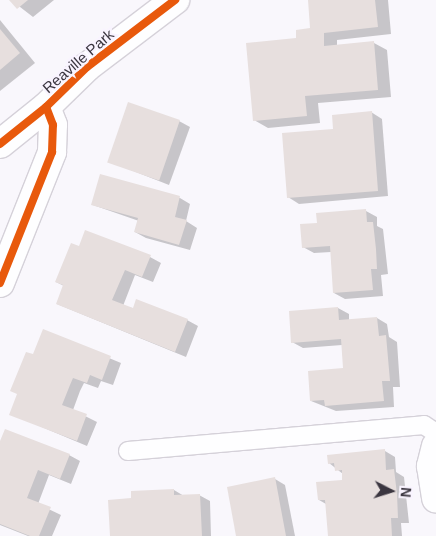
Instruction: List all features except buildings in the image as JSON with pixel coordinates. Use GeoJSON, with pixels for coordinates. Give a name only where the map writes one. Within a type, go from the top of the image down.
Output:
{"type":"FeatureCollection","features":[{"type":"Feature","properties":{"kind":"street","name":"Reaville Park"},"geometry":{"type":"LineString","coordinates":[[0,144],[46,107],[87,67],[175,0]]}},
{"type":"Feature","properties":{"kind":"street"},"geometry":{"type":"LineString","coordinates":[[0,283],[52,152],[53,125],[46,107]]}},
{"type":"Feature","properties":{"kind":"street"},"geometry":{"type":"LineString","coordinates":[[436,446],[431,466],[436,499]]}},
{"type":"Feature","properties":{"kind":"lane"},"geometry":{"type":"LineString","coordinates":[[128,451],[424,425],[436,433]]}},
{"type":"Feature","properties":{"kind":"cycle path"},"geometry":{"type":"LineString","coordinates":[[0,144],[46,107],[87,67],[175,0]]}},
{"type":"Feature","properties":{"kind":"cycle path"},"geometry":{"type":"LineString","coordinates":[[0,283],[52,152],[53,125],[46,107]]}}]}
